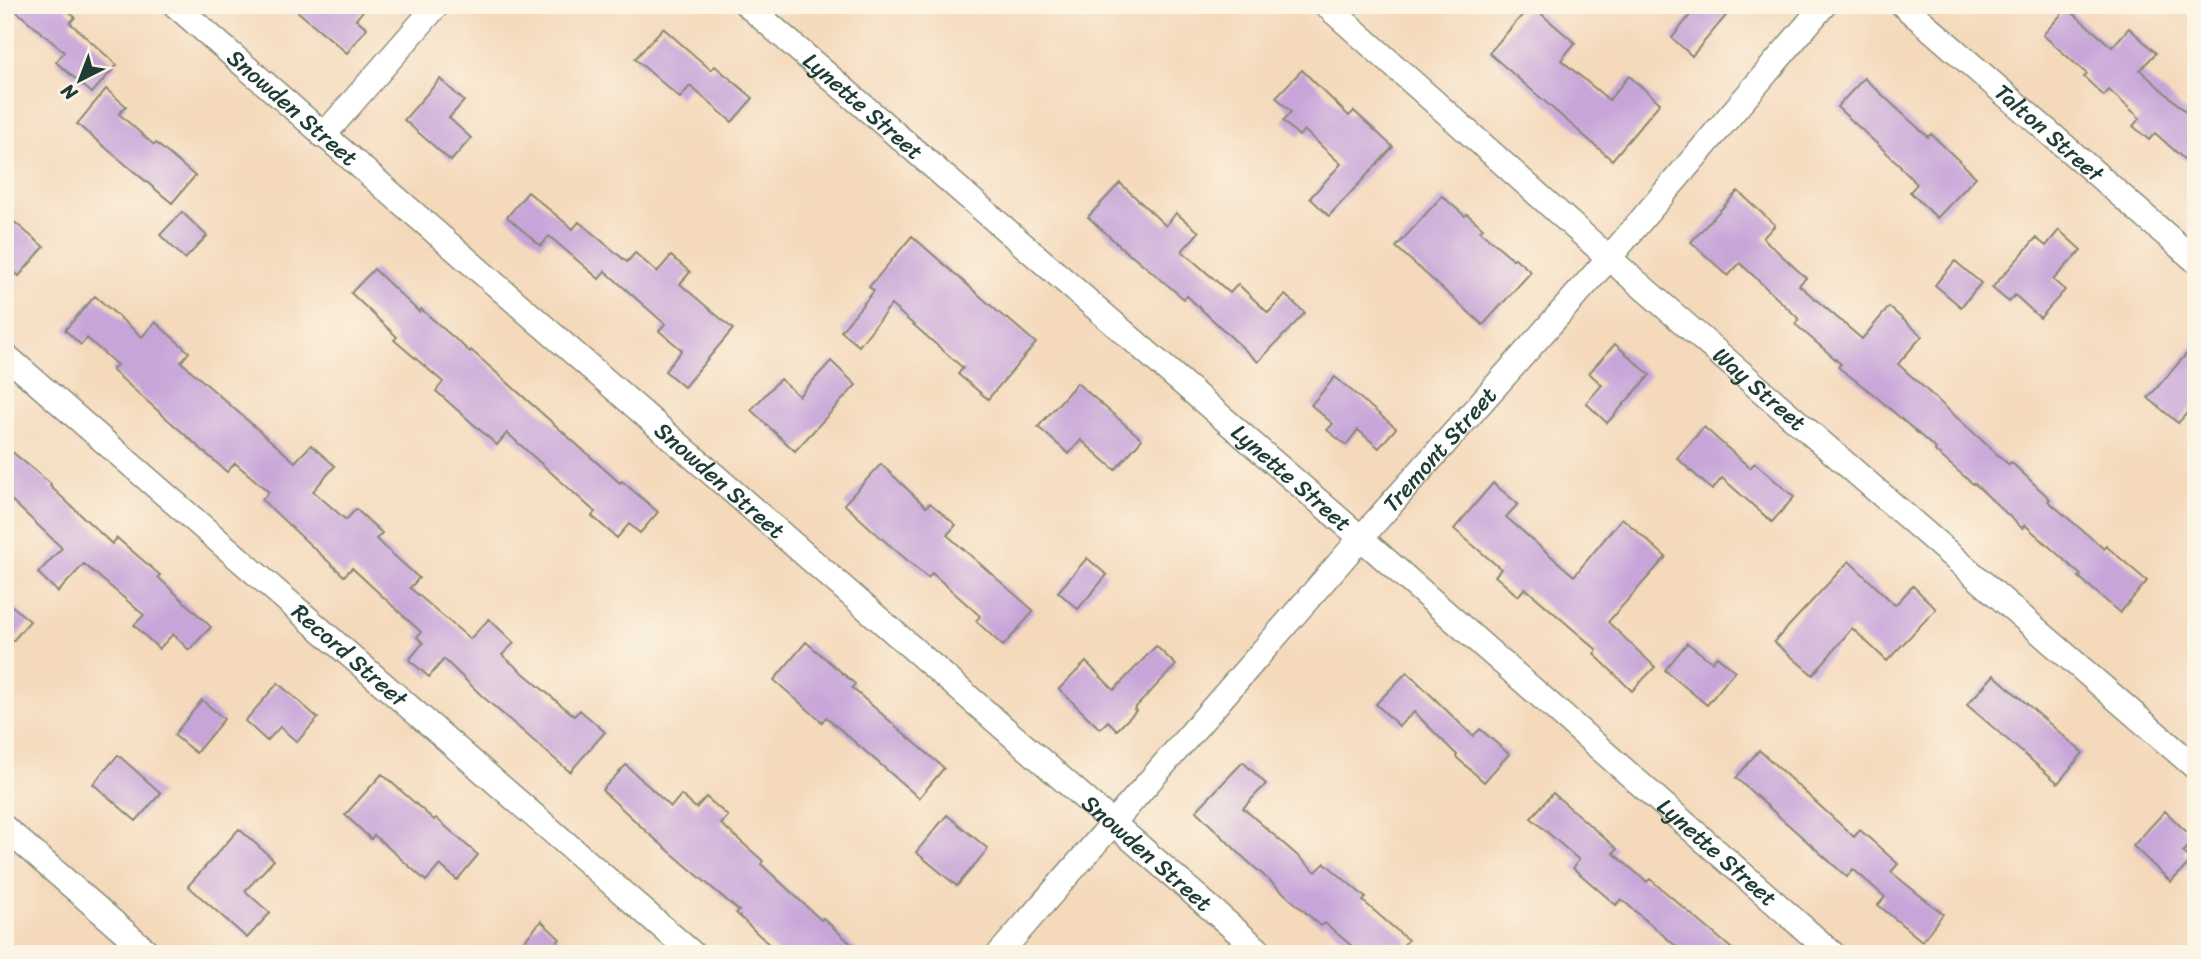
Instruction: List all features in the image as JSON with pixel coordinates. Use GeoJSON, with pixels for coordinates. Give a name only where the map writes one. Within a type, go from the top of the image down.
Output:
{"type":"FeatureCollection","features":[{"type":"Feature","properties":{"kind":"street","name":"Snowden Street"},"geometry":{"type":"LineString","coordinates":[[175,5],[1263,954]]}},
{"type":"Feature","properties":{"kind":"street"},"geometry":{"type":"LineString","coordinates":[[323,136],[437,5]]}},
{"type":"Feature","properties":{"kind":"street","name":"Lynette Street"},"geometry":{"type":"LineString","coordinates":[[747,5],[1361,538],[1833,954]]}},
{"type":"Feature","properties":{"kind":"street","name":"Way Street"},"geometry":{"type":"LineString","coordinates":[[1326,5],[1609,258],[2196,768]]}},
{"type":"Feature","properties":{"kind":"street","name":"Tremont Street"},"geometry":{"type":"LineString","coordinates":[[999,954],[1609,258],[1824,5]]}},
{"type":"Feature","properties":{"kind":"street","name":"Talton Street"},"geometry":{"type":"LineString","coordinates":[[1903,5],[2196,261]]}},
{"type":"Feature","properties":{"kind":"street","name":"Record Street"},"geometry":{"type":"LineString","coordinates":[[5,355],[693,954]]}},
{"type":"Feature","properties":{"kind":"street"},"geometry":{"type":"LineString","coordinates":[[5,828],[150,954]]}},
{"type":"Feature","properties":{"kind":"building"},"geometry":{"type":"Polygon","coordinates":[[[9,5],[61,5],[75,17],[70,23],[117,65],[92,93],[56,62],[64,52],[9,5]]]}},
{"type":"Feature","properties":{"kind":"building"},"geometry":{"type":"Polygon","coordinates":[[[290,5],[368,5],[356,19],[367,28],[347,53],[290,5]]]}},
{"type":"Feature","properties":{"kind":"building"},"geometry":{"type":"Polygon","coordinates":[[[1531,5],[1575,43],[1561,60],[1609,100],[1629,76],[1660,103],[1612,160],[1489,53],[1531,5]]]}},
{"type":"Feature","properties":{"kind":"building"},"geometry":{"type":"Polygon","coordinates":[[[1698,5],[1735,5],[1692,56],[1672,38],[1698,5]]]}},
{"type":"Feature","properties":{"kind":"building"},"geometry":{"type":"Polygon","coordinates":[[[2067,8],[2112,47],[2129,28],[2156,53],[2140,70],[2196,121],[2196,170],[2155,133],[2149,140],[2133,126],[2140,118],[2109,90],[2104,96],[2084,77],[2087,74],[2043,35],[2067,8]]]}},
{"type":"Feature","properties":{"kind":"building"},"geometry":{"type":"Polygon","coordinates":[[[663,28],[711,70],[715,66],[753,98],[732,122],[690,86],[680,98],[635,59],[663,28]]]}},
{"type":"Feature","properties":{"kind":"building"},"geometry":{"type":"Polygon","coordinates":[[[1302,70],[1349,116],[1354,111],[1393,147],[1329,216],[1310,198],[1341,164],[1304,130],[1299,136],[1283,121],[1291,112],[1276,97],[1302,70]]]}},
{"type":"Feature","properties":{"kind":"building"},"geometry":{"type":"Polygon","coordinates":[[[1864,78],[1928,137],[1931,134],[1976,177],[1937,218],[1910,192],[1917,184],[1901,166],[1837,107],[1864,78]]]}},
{"type":"Feature","properties":{"kind":"building"},"geometry":{"type":"Polygon","coordinates":[[[440,79],[464,101],[449,118],[471,138],[451,161],[404,120],[440,79]]]}},
{"type":"Feature","properties":{"kind":"building"},"geometry":{"type":"Polygon","coordinates":[[[106,89],[126,106],[119,114],[195,176],[172,203],[77,124],[106,89]]]}},
{"type":"Feature","properties":{"kind":"building"},"geometry":{"type":"Polygon","coordinates":[[[1120,183],[1166,226],[1176,213],[1199,232],[1182,251],[1230,293],[1238,284],[1268,313],[1285,295],[1305,313],[1258,362],[1187,296],[1184,299],[1088,217],[1120,183]]]}},
{"type":"Feature","properties":{"kind":"building"},"geometry":{"type":"Polygon","coordinates":[[[1738,191],[1775,225],[1763,238],[1806,278],[1799,285],[1862,339],[1889,307],[1922,336],[1898,364],[2009,465],[2011,462],[2050,499],[2048,501],[2104,549],[2106,546],[2147,581],[2120,613],[2025,525],[2022,528],[1935,451],[1936,449],[1838,367],[1841,364],[1795,324],[1799,319],[1740,263],[1728,276],[1691,242],[1738,191]]]}},
{"type":"Feature","properties":{"kind":"building"},"geometry":{"type":"Polygon","coordinates":[[[528,192],[573,229],[579,222],[627,262],[635,253],[657,272],[671,256],[690,272],[680,284],[733,329],[684,387],[665,371],[682,350],[659,331],[665,324],[605,271],[599,279],[549,236],[541,246],[507,217],[528,192]]]}},
{"type":"Feature","properties":{"kind":"building"},"geometry":{"type":"Polygon","coordinates":[[[1442,196],[1465,216],[1467,214],[1483,228],[1480,231],[1531,272],[1483,325],[1396,247],[1442,196]]]}},
{"type":"Feature","properties":{"kind":"building"},"geometry":{"type":"Polygon","coordinates":[[[182,212],[207,236],[185,259],[160,235],[182,212]]]}},
{"type":"Feature","properties":{"kind":"building"},"geometry":{"type":"Polygon","coordinates":[[[5,214],[44,247],[19,276],[5,264],[5,214]]]}},
{"type":"Feature","properties":{"kind":"building"},"geometry":{"type":"Polygon","coordinates":[[[2059,230],[2081,250],[2053,280],[2065,290],[2040,318],[2015,295],[2009,302],[1992,288],[2036,238],[2046,246],[2059,230]]]}},
{"type":"Feature","properties":{"kind":"building"},"geometry":{"type":"Polygon","coordinates":[[[912,236],[1036,343],[988,399],[958,374],[963,368],[891,305],[859,346],[841,331],[874,291],[869,287],[912,236]]]}},
{"type":"Feature","properties":{"kind":"building"},"geometry":{"type":"Polygon","coordinates":[[[1955,261],[1981,283],[1961,307],[1935,285],[1955,261]]]}},
{"type":"Feature","properties":{"kind":"building"},"geometry":{"type":"Polygon","coordinates":[[[374,269],[419,312],[421,309],[470,352],[471,350],[620,483],[622,481],[658,512],[640,533],[629,524],[617,538],[592,516],[595,512],[507,433],[497,445],[436,391],[443,382],[394,340],[397,337],[351,293],[374,269]]]}},
{"type":"Feature","properties":{"kind":"building"},"geometry":{"type":"Polygon","coordinates":[[[95,296],[142,337],[155,322],[189,352],[181,362],[295,462],[311,445],[335,466],[313,491],[346,520],[356,509],[382,533],[376,539],[419,578],[410,588],[470,639],[489,619],[514,643],[502,655],[574,716],[580,710],[605,732],[570,772],[482,696],[444,659],[429,677],[409,660],[423,643],[417,637],[421,632],[352,568],[344,576],[262,500],[269,492],[235,463],[227,472],[112,370],[117,365],[87,338],[81,345],[65,330],[95,296]]]}},
{"type":"Feature","properties":{"kind":"building"},"geometry":{"type":"Polygon","coordinates":[[[2196,343],[2196,403],[2178,423],[2148,398],[2196,343]]]}},
{"type":"Feature","properties":{"kind":"building"},"geometry":{"type":"Polygon","coordinates":[[[1615,344],[1650,375],[1607,423],[1586,403],[1602,385],[1589,373],[1615,344]]]}},
{"type":"Feature","properties":{"kind":"building"},"geometry":{"type":"Polygon","coordinates":[[[831,361],[856,385],[795,451],[751,410],[780,379],[799,396],[831,361]]]}},
{"type":"Feature","properties":{"kind":"building"},"geometry":{"type":"Polygon","coordinates":[[[1335,377],[1396,428],[1379,448],[1358,430],[1346,445],[1327,430],[1333,424],[1311,405],[1335,377]]]}},
{"type":"Feature","properties":{"kind":"building"},"geometry":{"type":"Polygon","coordinates":[[[1077,383],[1142,439],[1115,470],[1081,440],[1069,454],[1038,427],[1077,383]]]}},
{"type":"Feature","properties":{"kind":"building"},"geometry":{"type":"Polygon","coordinates":[[[1704,427],[1750,468],[1755,463],[1794,497],[1772,522],[1722,478],[1712,490],[1677,458],[1704,427]]]}},
{"type":"Feature","properties":{"kind":"building"},"geometry":{"type":"Polygon","coordinates":[[[5,446],[51,484],[50,486],[112,544],[117,538],[160,575],[158,577],[211,627],[189,650],[173,634],[159,649],[134,625],[144,615],[84,564],[58,592],[38,573],[62,548],[5,494],[5,446]]]}},
{"type":"Feature","properties":{"kind":"building"},"geometry":{"type":"Polygon","coordinates":[[[881,464],[926,507],[930,503],[956,525],[947,535],[1034,611],[1003,646],[976,621],[980,616],[932,573],[928,578],[844,504],[881,464]]]}},
{"type":"Feature","properties":{"kind":"building"},"geometry":{"type":"Polygon","coordinates":[[[1493,483],[1518,504],[1506,517],[1574,576],[1622,518],[1666,557],[1608,622],[1655,667],[1632,691],[1594,654],[1597,650],[1525,588],[1518,596],[1495,576],[1501,569],[1454,529],[1493,483]]]}},
{"type":"Feature","properties":{"kind":"building"},"geometry":{"type":"Polygon","coordinates":[[[1087,558],[1107,575],[1078,609],[1058,592],[1087,558]]]}},
{"type":"Feature","properties":{"kind":"building"},"geometry":{"type":"Polygon","coordinates":[[[1849,561],[1895,605],[1913,586],[1936,609],[1887,661],[1852,628],[1813,675],[1774,642],[1849,561]]]}},
{"type":"Feature","properties":{"kind":"building"},"geometry":{"type":"Polygon","coordinates":[[[5,600],[30,621],[5,650],[5,600]]]}},
{"type":"Feature","properties":{"kind":"building"},"geometry":{"type":"Polygon","coordinates":[[[806,642],[855,684],[852,688],[944,768],[919,798],[826,717],[822,722],[774,680],[806,642]]]}},
{"type":"Feature","properties":{"kind":"building"},"geometry":{"type":"Polygon","coordinates":[[[1687,643],[1712,662],[1717,656],[1735,671],[1707,705],[1665,670],[1687,643]]]}},
{"type":"Feature","properties":{"kind":"building"},"geometry":{"type":"Polygon","coordinates":[[[1156,646],[1176,665],[1117,730],[1108,721],[1100,729],[1059,689],[1086,662],[1114,690],[1156,646]]]}},
{"type":"Feature","properties":{"kind":"building"},"geometry":{"type":"Polygon","coordinates":[[[1407,672],[1473,736],[1480,729],[1509,754],[1484,782],[1456,757],[1414,712],[1399,726],[1376,704],[1407,672]]]}},
{"type":"Feature","properties":{"kind":"building"},"geometry":{"type":"Polygon","coordinates":[[[1994,675],[2083,753],[2058,783],[1967,705],[1994,675]]]}},
{"type":"Feature","properties":{"kind":"building"},"geometry":{"type":"Polygon","coordinates":[[[278,683],[318,718],[297,742],[280,727],[267,741],[245,721],[278,683]]]}},
{"type":"Feature","properties":{"kind":"building"},"geometry":{"type":"Polygon","coordinates":[[[202,700],[224,719],[196,753],[174,735],[202,700]]]}},
{"type":"Feature","properties":{"kind":"building"},"geometry":{"type":"Polygon","coordinates":[[[1759,750],[1854,837],[1860,830],[1898,864],[1891,872],[1943,914],[1922,941],[1878,905],[1885,897],[1853,869],[1847,877],[1736,778],[1759,750]]]}},
{"type":"Feature","properties":{"kind":"building"},"geometry":{"type":"Polygon","coordinates":[[[118,755],[161,793],[136,821],[93,784],[118,755]]]}},
{"type":"Feature","properties":{"kind":"building"},"geometry":{"type":"Polygon","coordinates":[[[1243,762],[1266,784],[1243,808],[1316,872],[1325,863],[1366,898],[1363,901],[1408,940],[1396,954],[1361,954],[1325,923],[1321,926],[1196,811],[1243,762]]]}},
{"type":"Feature","properties":{"kind":"building"},"geometry":{"type":"Polygon","coordinates":[[[626,765],[671,807],[681,795],[696,808],[706,797],[728,816],[721,824],[763,861],[761,864],[821,920],[823,918],[862,954],[779,954],[736,913],[739,911],[602,790],[626,765]]]}},
{"type":"Feature","properties":{"kind":"building"},"geometry":{"type":"Polygon","coordinates":[[[382,774],[478,855],[457,880],[440,865],[426,881],[374,835],[371,839],[345,815],[382,774]]]}},
{"type":"Feature","properties":{"kind":"building"},"geometry":{"type":"Polygon","coordinates":[[[1553,793],[1617,849],[1613,853],[1647,882],[1650,879],[1738,954],[1685,954],[1621,899],[1616,905],[1573,868],[1579,860],[1531,818],[1553,793]]]}},
{"type":"Feature","properties":{"kind":"building"},"geometry":{"type":"Polygon","coordinates":[[[2165,811],[2195,840],[2183,852],[2192,860],[2171,882],[2133,846],[2165,811]]]}},
{"type":"Feature","properties":{"kind":"building"},"geometry":{"type":"Polygon","coordinates":[[[947,815],[988,849],[957,886],[916,852],[947,815]]]}},
{"type":"Feature","properties":{"kind":"building"},"geometry":{"type":"Polygon","coordinates":[[[239,829],[274,860],[245,891],[270,913],[247,938],[188,886],[239,829]]]}},
{"type":"Feature","properties":{"kind":"building"},"geometry":{"type":"Polygon","coordinates":[[[541,921],[560,939],[547,954],[513,954],[541,921]]]}}]}
